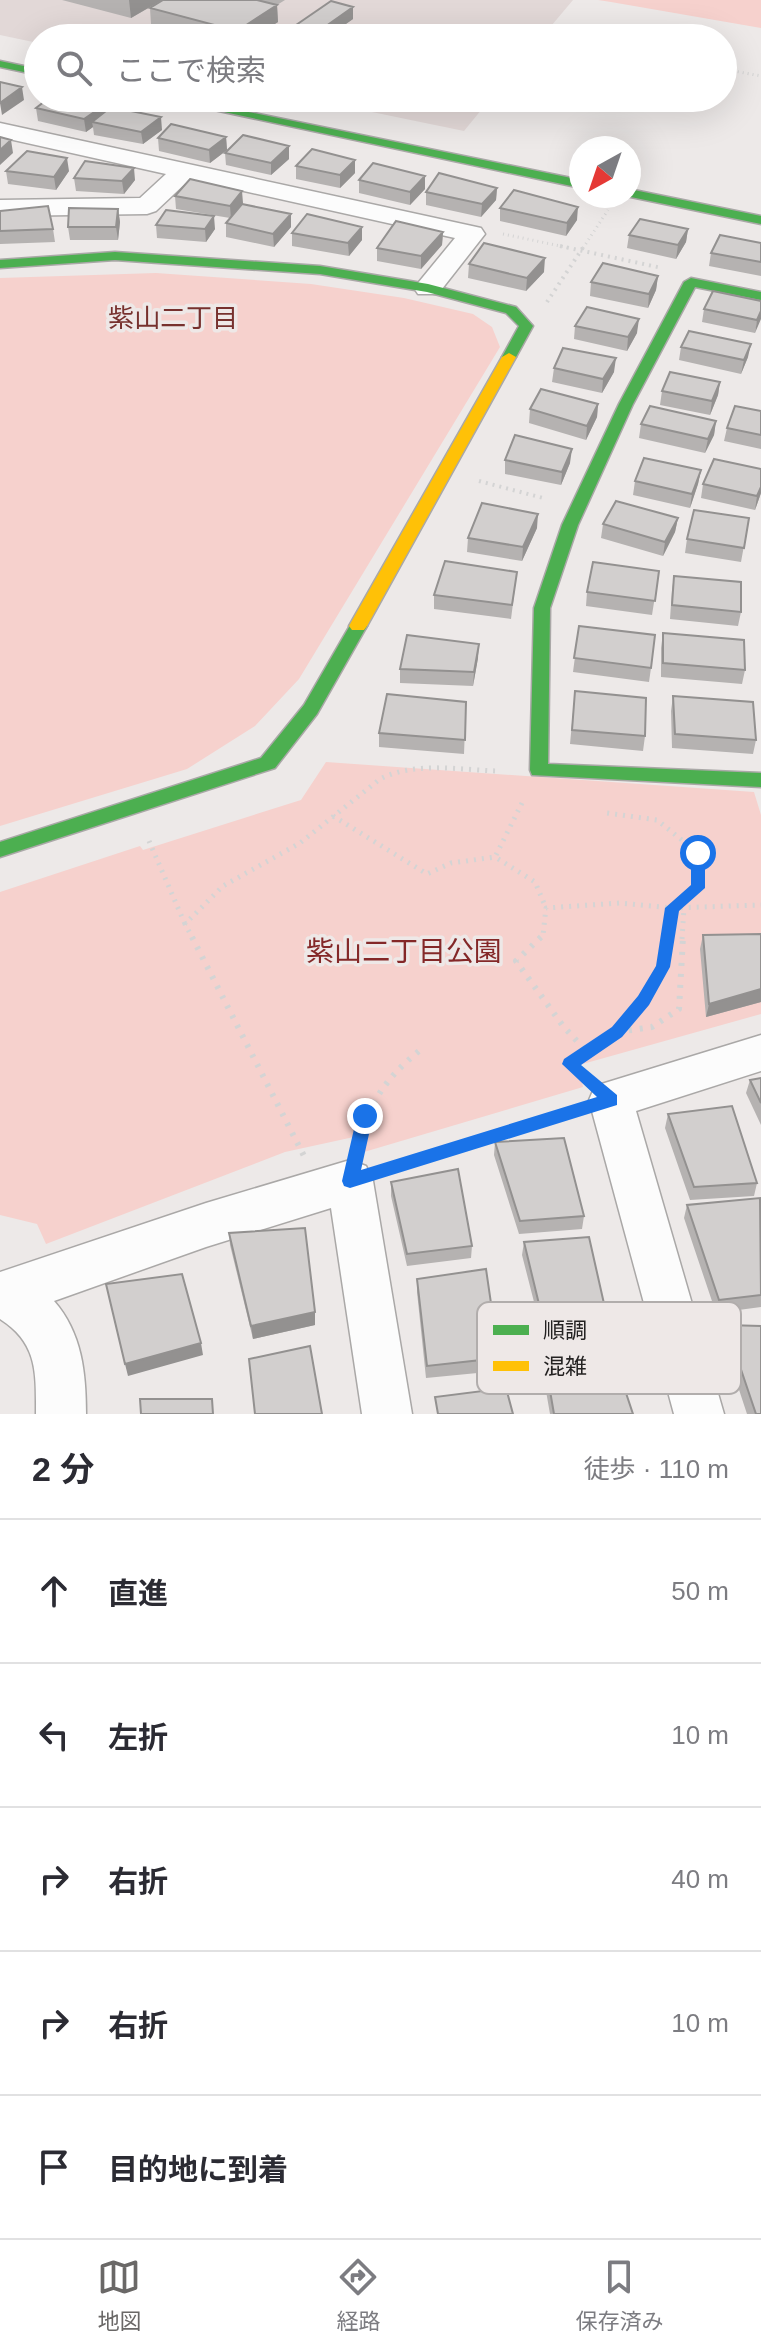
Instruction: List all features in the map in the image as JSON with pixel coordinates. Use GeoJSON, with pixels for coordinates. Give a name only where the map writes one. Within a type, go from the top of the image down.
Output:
{"type":"FeatureCollection","features":[{"type":"Feature","properties":{"kind":"street"},"geometry":{"type":"LineString","coordinates":[[0,64],[24,69]]}},
{"type":"Feature","properties":{"kind":"street"},"geometry":{"type":"LineString","coordinates":[[232,112],[569,182]]}},
{"type":"Feature","properties":{"kind":"street"},"geometry":{"type":"LineString","coordinates":[[0,130],[472,234],[428,288]]}},
{"type":"Feature","properties":{"kind":"street"},"geometry":{"type":"LineString","coordinates":[[0,208],[147,206],[185,170]]}},
{"type":"Feature","properties":{"kind":"street"},"geometry":{"type":"LineString","coordinates":[[641,201],[761,220]]}},
{"type":"Feature","properties":{"kind":"street"},"geometry":{"type":"LineString","coordinates":[[0,264],[115,256],[320,270],[428,288],[511,310],[526,326],[311,709],[268,763],[0,850]]}},
{"type":"Feature","properties":{"kind":"street"},"geometry":{"type":"LineString","coordinates":[[761,296],[691,282],[626,404],[579,507],[542,608],[539,770],[761,780]]}},
{"type":"Feature","properties":{"kind":"street"},"geometry":{"type":"LineString","coordinates":[[668,1302],[611,1100],[761,1053]]}},
{"type":"Feature","properties":{"kind":"street"},"geometry":{"type":"LineString","coordinates":[[2,1296],[206,1225],[335,1185],[387,1414]]}},
{"type":"Feature","properties":{"kind":"street"},"geometry":{"type":"LineString","coordinates":[[2,1296],[40,1318],[62,1366],[61,1414]]}},
{"type":"Feature","properties":{"kind":"street"},"geometry":{"type":"LineString","coordinates":[[693,1394],[699,1414]]}},
{"type":"Feature","properties":{"kind":"path"},"geometry":{"type":"LineString","coordinates":[[737,72],[761,76]]}},
{"type":"Feature","properties":{"kind":"path"},"geometry":{"type":"LineString","coordinates":[[546,303],[613,208]]}},
{"type":"Feature","properties":{"kind":"path"},"geometry":{"type":"LineString","coordinates":[[472,234],[488,230],[667,269],[691,282]]}},
{"type":"Feature","properties":{"kind":"path"},"geometry":{"type":"LineString","coordinates":[[474,480],[579,507]]}},
{"type":"Feature","properties":{"kind":"path"},"geometry":{"type":"LineString","coordinates":[[185,924],[198,906],[225,883],[301,842],[361,792],[396,771],[539,770],[495,857]]}},
{"type":"Feature","properties":{"kind":"path"},"geometry":{"type":"LineString","coordinates":[[523,802],[537,804]]}},
{"type":"Feature","properties":{"kind":"path"},"geometry":{"type":"LineString","coordinates":[[594,812],[657,820],[698,853],[698,888],[672,908],[663,967],[643,1001],[617,1032],[570,1064],[611,1100]]}},
{"type":"Feature","properties":{"kind":"path"},"geometry":{"type":"LineString","coordinates":[[333,816],[427,874],[439,866],[466,859],[495,857],[535,882],[546,908],[543,935],[516,961],[563,1026],[587,1052]]}},
{"type":"Feature","properties":{"kind":"path"},"geometry":{"type":"LineString","coordinates":[[147,836],[185,924],[335,1185]]}},
{"type":"Feature","properties":{"kind":"path"},"geometry":{"type":"LineString","coordinates":[[546,908],[620,903],[672,908],[761,905]]}},
{"type":"Feature","properties":{"kind":"path"},"geometry":{"type":"LineString","coordinates":[[617,1032],[652,1027],[679,1009],[684,908]]}},
{"type":"Feature","properties":{"kind":"path"},"geometry":{"type":"LineString","coordinates":[[335,1185],[382,1085],[419,1051]]}},
{"type":"Feature","properties":{"kind":"path"},"geometry":{"type":"LineString","coordinates":[[335,1185],[611,1100]]}},
{"type":"Feature","properties":{"kind":"shaded area"},"geometry":{"type":"Polygon","coordinates":[[[0,0],[573,0],[553,24],[24,24],[24,40],[0,35],[0,0]]]}},
{"type":"Feature","properties":{"kind":"shaded area"},"geometry":{"type":"Polygon","coordinates":[[[372,112],[480,112],[464,131],[372,112]]]}},
{"type":"Feature","properties":{"kind":"green space"},"geometry":{"type":"Polygon","coordinates":[[[598,0],[761,0],[761,28],[611,2],[598,0]]]}},
{"type":"Feature","properties":{"kind":"green space"},"geometry":{"type":"Polygon","coordinates":[[[156,273],[311,284],[404,298],[473,314],[492,327],[500,347],[299,679],[255,726],[187,769],[0,826],[0,278],[156,273]]]}},
{"type":"Feature","properties":{"kind":"green space","name":"紫山二丁目公園"},"geometry":{"type":"Polygon","coordinates":[[[326,762],[754,792],[761,815],[761,1014],[579,1065],[583,1087],[364,1152],[363,1135],[285,1152],[46,1244],[37,1224],[0,1215],[0,892],[140,846],[143,850],[301,800],[326,762]]]}},
{"type":"Feature","properties":{"kind":"building"},"geometry":{"type":"Polygon","coordinates":[[[163,0],[257,0],[277,5],[248,24],[211,24],[150,8],[163,0]]]}},
{"type":"Feature","properties":{"kind":"building"},"geometry":{"type":"Polygon","coordinates":[[[331,1],[353,7],[329,24],[297,24],[331,1]]]}},
{"type":"Feature","properties":{"kind":"building"},"geometry":{"type":"Polygon","coordinates":[[[0,82],[22,87],[0,103],[0,82]]]}},
{"type":"Feature","properties":{"kind":"building"},"geometry":{"type":"Polygon","coordinates":[[[53,112],[94,112],[84,119],[53,112]]]}},
{"type":"Feature","properties":{"kind":"building"},"geometry":{"type":"Polygon","coordinates":[[[105,112],[136,112],[161,117],[141,132],[92,122],[105,112]]]}},
{"type":"Feature","properties":{"kind":"building"},"geometry":{"type":"Polygon","coordinates":[[[171,124],[226,137],[209,150],[158,138],[171,124]]]}},
{"type":"Feature","properties":{"kind":"building"},"geometry":{"type":"Polygon","coordinates":[[[243,135],[289,146],[271,163],[225,153],[243,135]]]}},
{"type":"Feature","properties":{"kind":"building"},"geometry":{"type":"Polygon","coordinates":[[[0,137],[11,140],[0,150],[0,137]]]}},
{"type":"Feature","properties":{"kind":"building"},"geometry":{"type":"Polygon","coordinates":[[[312,149],[355,160],[340,175],[296,166],[312,149]]]}},
{"type":"Feature","properties":{"kind":"building"},"geometry":{"type":"Polygon","coordinates":[[[27,151],[67,158],[54,177],[6,171],[27,151]]]}},
{"type":"Feature","properties":{"kind":"building"},"geometry":{"type":"Polygon","coordinates":[[[85,161],[134,168],[122,181],[74,178],[85,161]]]}},
{"type":"Feature","properties":{"kind":"building"},"geometry":{"type":"Polygon","coordinates":[[[373,163],[425,176],[410,192],[359,180],[373,163]]]}},
{"type":"Feature","properties":{"kind":"building"},"geometry":{"type":"Polygon","coordinates":[[[439,173],[497,188],[482,204],[426,192],[439,173]]]}},
{"type":"Feature","properties":{"kind":"building"},"geometry":{"type":"Polygon","coordinates":[[[190,179],[242,191],[230,206],[175,196],[190,179]]]}},
{"type":"Feature","properties":{"kind":"building"},"geometry":{"type":"Polygon","coordinates":[[[514,190],[577,208],[567,223],[500,208],[514,190]]]}},
{"type":"Feature","properties":{"kind":"building"},"geometry":{"type":"Polygon","coordinates":[[[242,204],[291,214],[273,234],[226,223],[242,204]]]}},
{"type":"Feature","properties":{"kind":"building"},"geometry":{"type":"Polygon","coordinates":[[[48,206],[53,229],[0,231],[0,211],[48,206]]]}},
{"type":"Feature","properties":{"kind":"building"},"geometry":{"type":"Polygon","coordinates":[[[69,208],[118,209],[116,227],[68,227],[69,208]]]}},
{"type":"Feature","properties":{"kind":"building"},"geometry":{"type":"Polygon","coordinates":[[[166,210],[214,216],[205,229],[156,225],[166,210]]]}},
{"type":"Feature","properties":{"kind":"building"},"geometry":{"type":"Polygon","coordinates":[[[307,214],[362,227],[348,243],[292,233],[307,214]]]}},
{"type":"Feature","properties":{"kind":"building"},"geometry":{"type":"Polygon","coordinates":[[[640,219],[688,229],[678,245],[629,235],[640,219]]]}},
{"type":"Feature","properties":{"kind":"building"},"geometry":{"type":"Polygon","coordinates":[[[396,221],[443,232],[421,256],[377,248],[396,221]]]}},
{"type":"Feature","properties":{"kind":"building"},"geometry":{"type":"Polygon","coordinates":[[[720,235],[761,243],[761,262],[711,253],[720,235]]]}},
{"type":"Feature","properties":{"kind":"building"},"geometry":{"type":"Polygon","coordinates":[[[484,243],[545,258],[527,278],[469,264],[484,243]]]}},
{"type":"Feature","properties":{"kind":"building"},"geometry":{"type":"Polygon","coordinates":[[[603,263],[658,276],[649,294],[591,282],[603,263]]]}},
{"type":"Feature","properties":{"kind":"building"},"geometry":{"type":"Polygon","coordinates":[[[713,291],[761,301],[757,320],[704,309],[713,291]]]}},
{"type":"Feature","properties":{"kind":"building"},"geometry":{"type":"Polygon","coordinates":[[[587,307],[639,319],[628,337],[575,326],[587,307]]]}},
{"type":"Feature","properties":{"kind":"building"},"geometry":{"type":"Polygon","coordinates":[[[689,331],[751,344],[744,360],[681,347],[689,331]]]}},
{"type":"Feature","properties":{"kind":"building"},"geometry":{"type":"Polygon","coordinates":[[[563,348],[616,358],[603,379],[554,368],[563,348]]]}},
{"type":"Feature","properties":{"kind":"building"},"geometry":{"type":"Polygon","coordinates":[[[670,372],[720,382],[712,401],[662,391],[670,372]]]}},
{"type":"Feature","properties":{"kind":"building"},"geometry":{"type":"Polygon","coordinates":[[[541,389],[598,404],[587,426],[530,409],[541,389]]]}},
{"type":"Feature","properties":{"kind":"building"},"geometry":{"type":"Polygon","coordinates":[[[650,406],[716,421],[708,439],[641,424],[650,406]]]}},
{"type":"Feature","properties":{"kind":"building"},"geometry":{"type":"Polygon","coordinates":[[[735,406],[761,411],[761,435],[727,428],[735,406]]]}},
{"type":"Feature","properties":{"kind":"building"},"geometry":{"type":"Polygon","coordinates":[[[515,435],[572,449],[562,472],[505,460],[515,435]]]}},
{"type":"Feature","properties":{"kind":"building"},"geometry":{"type":"Polygon","coordinates":[[[644,458],[701,470],[692,494],[635,481],[644,458]]]}},
{"type":"Feature","properties":{"kind":"building"},"geometry":{"type":"Polygon","coordinates":[[[714,459],[761,469],[761,487],[757,496],[703,484],[714,459]]]}},
{"type":"Feature","properties":{"kind":"building"},"geometry":{"type":"Polygon","coordinates":[[[616,501],[678,518],[665,542],[603,524],[616,501]]]}},
{"type":"Feature","properties":{"kind":"building"},"geometry":{"type":"Polygon","coordinates":[[[482,503],[538,514],[523,547],[468,538],[482,503]]]}},
{"type":"Feature","properties":{"kind":"building"},"geometry":{"type":"Polygon","coordinates":[[[694,510],[749,518],[744,548],[687,539],[694,510]]]}},
{"type":"Feature","properties":{"kind":"building"},"geometry":{"type":"Polygon","coordinates":[[[445,561],[517,572],[512,605],[434,595],[445,561]]]}},
{"type":"Feature","properties":{"kind":"building"},"geometry":{"type":"Polygon","coordinates":[[[593,562],[659,571],[655,601],[587,592],[593,562]]]}},
{"type":"Feature","properties":{"kind":"building"},"geometry":{"type":"Polygon","coordinates":[[[674,576],[741,582],[741,612],[672,605],[674,576]]]}},
{"type":"Feature","properties":{"kind":"building"},"geometry":{"type":"Polygon","coordinates":[[[579,626],[655,635],[651,668],[574,658],[579,626]]]}},
{"type":"Feature","properties":{"kind":"building"},"geometry":{"type":"Polygon","coordinates":[[[663,633],[744,640],[745,670],[663,663],[663,633]]]}},
{"type":"Feature","properties":{"kind":"building"},"geometry":{"type":"Polygon","coordinates":[[[407,635],[479,644],[474,672],[400,669],[407,635]]]}},
{"type":"Feature","properties":{"kind":"building"},"geometry":{"type":"Polygon","coordinates":[[[575,691],[646,698],[645,736],[572,730],[575,691]]]}},
{"type":"Feature","properties":{"kind":"building"},"geometry":{"type":"Polygon","coordinates":[[[387,694],[466,702],[465,740],[379,733],[387,694]]]}},
{"type":"Feature","properties":{"kind":"building"},"geometry":{"type":"Polygon","coordinates":[[[673,696],[753,702],[756,740],[675,734],[673,696]]]}},
{"type":"Feature","properties":{"kind":"building"},"geometry":{"type":"Polygon","coordinates":[[[761,934],[761,989],[709,1004],[703,935],[761,934]]]}},
{"type":"Feature","properties":{"kind":"building"},"geometry":{"type":"Polygon","coordinates":[[[761,1078],[761,1103],[750,1080],[761,1078]]]}},
{"type":"Feature","properties":{"kind":"building"},"geometry":{"type":"Polygon","coordinates":[[[732,1106],[757,1183],[694,1187],[668,1114],[732,1106]]]}},
{"type":"Feature","properties":{"kind":"building"},"geometry":{"type":"Polygon","coordinates":[[[564,1138],[584,1216],[520,1221],[495,1142],[564,1138]]]}},
{"type":"Feature","properties":{"kind":"building"},"geometry":{"type":"Polygon","coordinates":[[[458,1169],[472,1246],[407,1254],[391,1182],[458,1169]]]}},
{"type":"Feature","properties":{"kind":"building"},"geometry":{"type":"Polygon","coordinates":[[[760,1198],[761,1295],[719,1300],[687,1205],[760,1198]]]}},
{"type":"Feature","properties":{"kind":"building"},"geometry":{"type":"Polygon","coordinates":[[[305,1228],[315,1312],[251,1326],[229,1233],[305,1228]]]}},
{"type":"Feature","properties":{"kind":"building"},"geometry":{"type":"Polygon","coordinates":[[[589,1237],[604,1302],[538,1302],[524,1242],[589,1237]]]}},
{"type":"Feature","properties":{"kind":"building"},"geometry":{"type":"Polygon","coordinates":[[[486,1269],[491,1302],[477,1302],[477,1360],[427,1366],[417,1279],[486,1269]]]}},
{"type":"Feature","properties":{"kind":"building"},"geometry":{"type":"Polygon","coordinates":[[[182,1274],[201,1343],[125,1364],[106,1284],[182,1274]]]}},
{"type":"Feature","properties":{"kind":"building"},"geometry":{"type":"Polygon","coordinates":[[[741,1325],[761,1326],[761,1414],[756,1414],[741,1370],[741,1325]]]}},
{"type":"Feature","properties":{"kind":"building"},"geometry":{"type":"Polygon","coordinates":[[[310,1346],[322,1414],[255,1414],[249,1359],[310,1346]]]}},
{"type":"Feature","properties":{"kind":"building"},"geometry":{"type":"Polygon","coordinates":[[[477,1392],[508,1394],[513,1414],[438,1414],[435,1397],[477,1392]]]}},
{"type":"Feature","properties":{"kind":"building"},"geometry":{"type":"Polygon","coordinates":[[[551,1394],[626,1394],[633,1414],[554,1414],[551,1394]]]}},
{"type":"Feature","properties":{"kind":"building"},"geometry":{"type":"Polygon","coordinates":[[[140,1399],[212,1399],[213,1414],[141,1414],[140,1399]]]}},
{"type":"Feature","properties":{"kind":"traffic: fast"},"geometry":{"type":"LineString","coordinates":[[0,64],[24,69]]}},
{"type":"Feature","properties":{"kind":"traffic: fast"},"geometry":{"type":"LineString","coordinates":[[232,112],[569,182]]}},
{"type":"Feature","properties":{"kind":"traffic: fast"},"geometry":{"type":"LineString","coordinates":[[641,195],[761,220]]}},
{"type":"Feature","properties":{"kind":"traffic: fast"},"geometry":{"type":"LineString","coordinates":[[0,264],[115,256],[320,270],[428,288],[511,310],[526,326],[509,357]]}},
{"type":"Feature","properties":{"kind":"traffic: fast"},"geometry":{"type":"LineString","coordinates":[[761,296],[691,282],[626,404],[570,525],[542,608],[539,770],[761,780]]}},
{"type":"Feature","properties":{"kind":"traffic: fast"},"geometry":{"type":"LineString","coordinates":[[0,850],[268,763],[311,709],[358,626]]}},
{"type":"Feature","properties":{"kind":"traffic: slow"},"geometry":{"type":"LineString","coordinates":[[358,626],[509,357]]}},
{"type":"Feature","properties":{"kind":"district","name":"紫山二丁目"},"geometry":{"type":"Point","coordinates":[173,318]}},
{"type":"Feature","properties":{"kind":"route"},"geometry":{"type":"LineString","coordinates":[[365,1116],[350,1181],[611,1100],[570,1064],[617,1032],[643,1001],[663,967],[672,908],[698,888],[698,853]]}}]}
